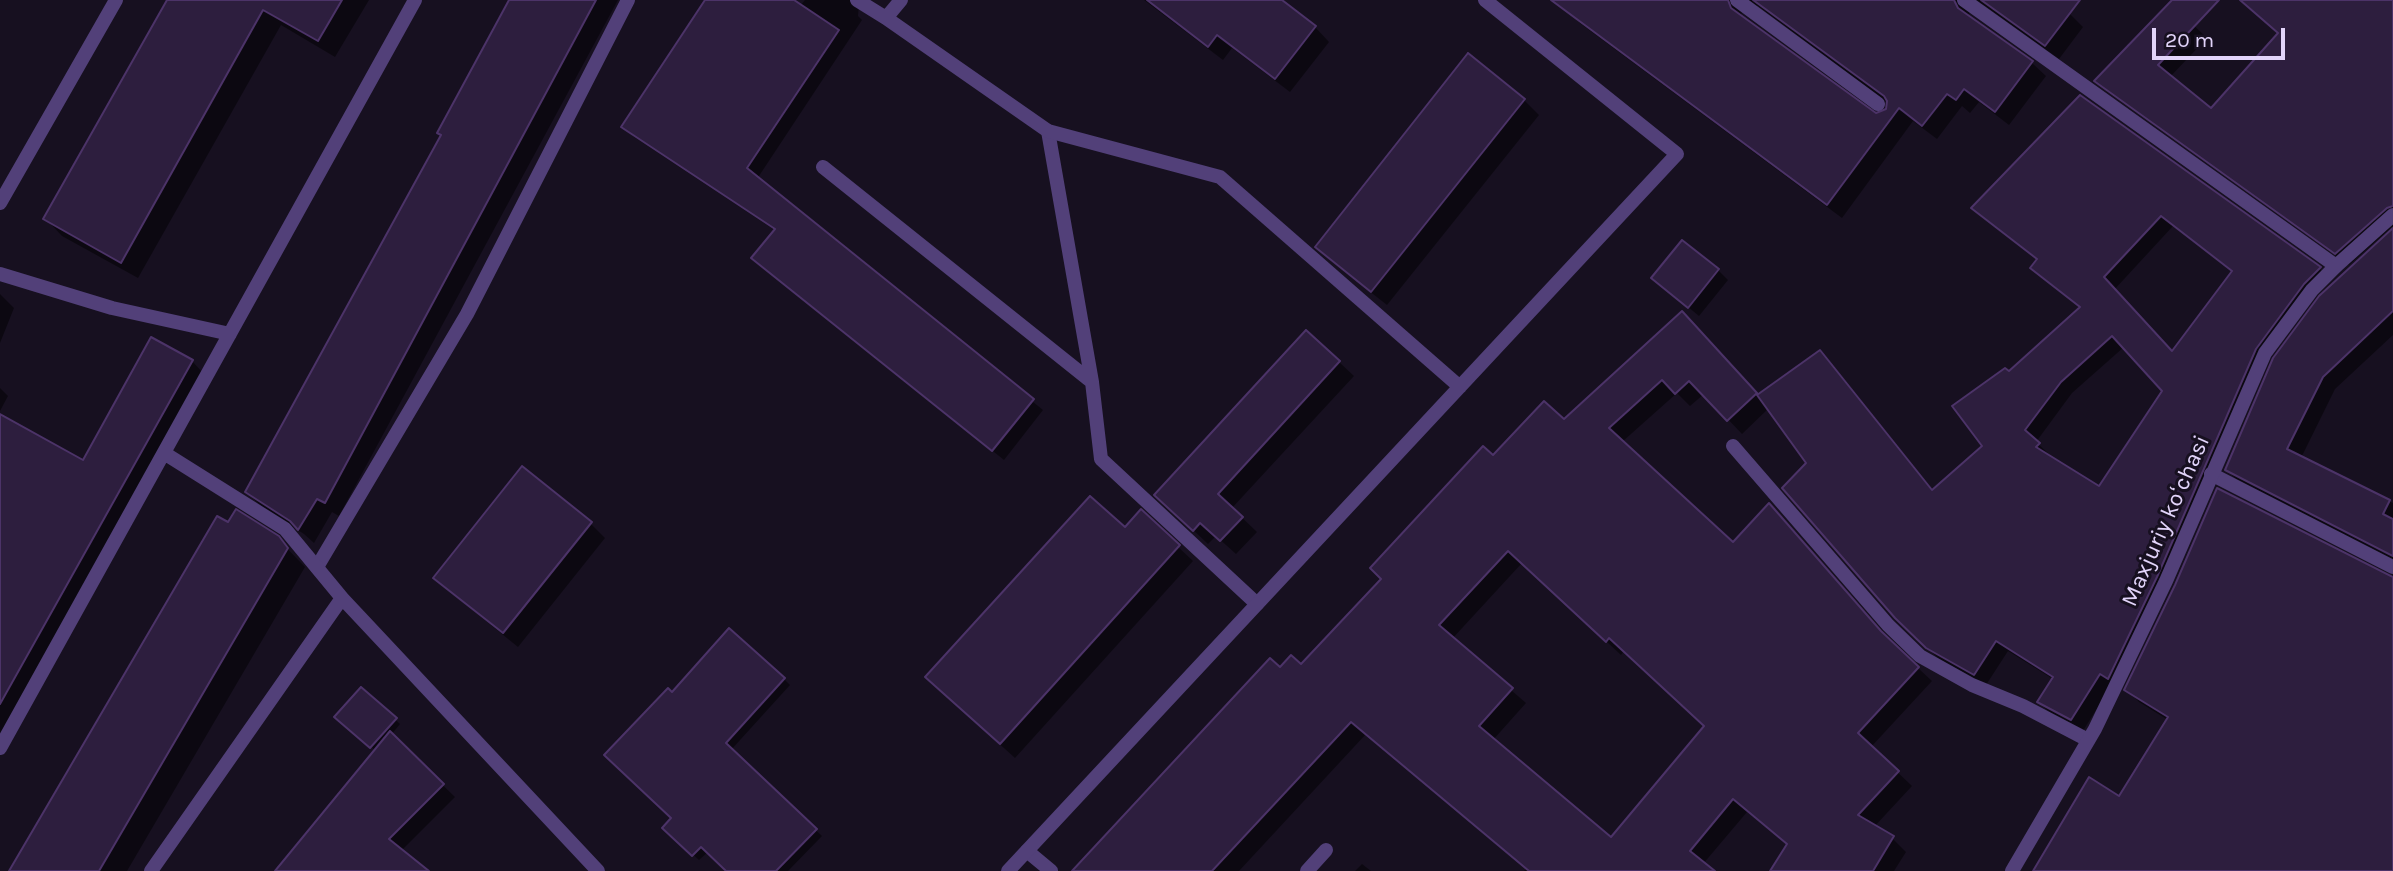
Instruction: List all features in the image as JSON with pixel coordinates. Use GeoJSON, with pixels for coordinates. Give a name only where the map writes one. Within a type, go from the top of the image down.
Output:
{"type":"FeatureCollection","features":[{"type":"Feature","properties":{"kind":"street"},"geometry":{"type":"LineString","coordinates":[[0,203],[116,0]]}},
{"type":"Feature","properties":{"kind":"street"},"geometry":{"type":"LineString","coordinates":[[0,748],[415,0]]}},
{"type":"Feature","properties":{"kind":"street"},"geometry":{"type":"LineString","coordinates":[[317,567],[467,314],[628,0]]}},
{"type":"Feature","properties":{"kind":"street"},"geometry":{"type":"LineString","coordinates":[[857,0],[1048,131],[1220,177],[1460,387]]}},
{"type":"Feature","properties":{"kind":"street"},"geometry":{"type":"LineString","coordinates":[[886,18],[901,0]]}},
{"type":"Feature","properties":{"kind":"street"},"geometry":{"type":"LineString","coordinates":[[1008,871],[1677,154],[1485,0]]}},
{"type":"Feature","properties":{"kind":"street"},"geometry":{"type":"LineString","coordinates":[[1737,0],[1878,104]]}},
{"type":"Feature","properties":{"kind":"street"},"geometry":{"type":"LineString","coordinates":[[1964,0],[2336,266]]}},
{"type":"Feature","properties":{"kind":"street"},"geometry":{"type":"LineString","coordinates":[[1048,131],[1092,382],[1101,459],[1257,604]]}},
{"type":"Feature","properties":{"kind":"street"},"geometry":{"type":"LineString","coordinates":[[823,167],[1092,382]]}},
{"type":"Feature","properties":{"kind":"street","name":"Maxjuriy koʻchasi"},"geometry":{"type":"LineString","coordinates":[[2012,871],[2088,740],[2166,581],[2265,353],[2312,290],[2393,215]]}},
{"type":"Feature","properties":{"kind":"street"},"geometry":{"type":"LineString","coordinates":[[0,274],[112,308],[230,334]]}},
{"type":"Feature","properties":{"kind":"street"},"geometry":{"type":"LineString","coordinates":[[1732,446],[1888,625],[1920,656],[1972,685],[2023,706],[2088,740]]}},
{"type":"Feature","properties":{"kind":"street"},"geometry":{"type":"LineString","coordinates":[[164,453],[285,528],[342,598],[598,871]]}},
{"type":"Feature","properties":{"kind":"street"},"geometry":{"type":"LineString","coordinates":[[2211,474],[2393,567]]}},
{"type":"Feature","properties":{"kind":"street"},"geometry":{"type":"LineString","coordinates":[[151,871],[342,598]]}},
{"type":"Feature","properties":{"kind":"street"},"geometry":{"type":"LineString","coordinates":[[1307,871],[1326,850]]}},
{"type":"Feature","properties":{"kind":"street"},"geometry":{"type":"LineString","coordinates":[[1027,851],[1051,871]]}},
{"type":"Feature","properties":{"kind":"building"},"geometry":{"type":"Polygon","coordinates":[[[167,0],[342,0],[318,41],[263,10],[121,263],[43,219],[167,0]]]}},
{"type":"Feature","properties":{"kind":"building"},"geometry":{"type":"Polygon","coordinates":[[[509,0],[596,0],[325,503],[317,499],[298,530],[290,521],[245,492],[441,135],[437,133],[509,0]]]}},
{"type":"Feature","properties":{"kind":"building"},"geometry":{"type":"Polygon","coordinates":[[[705,0],[794,0],[839,30],[747,168],[1034,399],[992,451],[751,258],[775,229],[621,127],[705,0]]]}},
{"type":"Feature","properties":{"kind":"building"},"geometry":{"type":"Polygon","coordinates":[[[1147,0],[1282,0],[1316,26],[1275,79],[1217,35],[1208,47],[1147,0]]]}},
{"type":"Feature","properties":{"kind":"building"},"geometry":{"type":"Polygon","coordinates":[[[1551,0],[1728,0],[1731,8],[1876,113],[1886,109],[1887,101],[1884,96],[1753,0],[1954,0],[1958,8],[2033,61],[1995,112],[1964,89],[1956,100],[1947,94],[1922,126],[1899,108],[1827,205],[1551,0]]]}},
{"type":"Feature","properties":{"kind":"building"},"geometry":{"type":"Polygon","coordinates":[[[1981,0],[2080,0],[2045,46],[1981,0]]]}},
{"type":"Feature","properties":{"kind":"building"},"geometry":{"type":"Polygon","coordinates":[[[2172,0],[2219,0],[2158,65],[2211,108],[2278,33],[2240,0],[2393,0],[2393,206],[2387,208],[2335,254],[2094,81],[2172,0]]]}},
{"type":"Feature","properties":{"kind":"building"},"geometry":{"type":"Polygon","coordinates":[[[1468,53],[1525,99],[1371,292],[1315,247],[1468,53]]]}},
{"type":"Feature","properties":{"kind":"building"},"geometry":{"type":"Polygon","coordinates":[[[2080,95],[2321,267],[2304,284],[2256,349],[2157,577],[2108,679],[2100,674],[2071,720],[2037,702],[2053,677],[1996,641],[1974,675],[1926,648],[1895,618],[1782,488],[1806,463],[1757,395],[1820,350],[1932,490],[1982,446],[1952,406],[2005,368],[2009,371],[2080,307],[2030,268],[2037,259],[1971,208],[2080,95]],[[2161,216],[2104,277],[2172,351],[2232,271],[2161,216]],[[2112,336],[2061,382],[2025,430],[2040,443],[2036,447],[2099,486],[2162,391],[2112,336]]]}},
{"type":"Feature","properties":{"kind":"building"},"geometry":{"type":"Polygon","coordinates":[[[2393,228],[2393,311],[2323,377],[2287,449],[2390,500],[2383,514],[2393,519],[2393,556],[2225,470],[2273,358],[2319,296],[2393,228]]]}},
{"type":"Feature","properties":{"kind":"building"},"geometry":{"type":"Polygon","coordinates":[[[1682,240],[1719,269],[1688,308],[1651,278],[1682,240]]]}},
{"type":"Feature","properties":{"kind":"building"},"geometry":{"type":"Polygon","coordinates":[[[1682,311],[1757,393],[1727,421],[1689,381],[1675,394],[1662,380],[1609,428],[1733,542],[1769,503],[1881,631],[1919,667],[1858,733],[1899,771],[1858,815],[1894,836],[1873,871],[1770,871],[1787,844],[1733,799],[1690,851],[1715,871],[1529,871],[1351,722],[1212,871],[1072,871],[1270,658],[1280,667],[1291,655],[1301,664],[1381,579],[1370,568],[1483,446],[1493,455],[1544,401],[1564,419],[1682,311]],[[1508,551],[1439,625],[1513,688],[1479,726],[1611,837],[1704,726],[1609,638],[1606,642],[1508,551]]]}},
{"type":"Feature","properties":{"kind":"building"},"geometry":{"type":"Polygon","coordinates":[[[1306,330],[1340,361],[1218,494],[1243,517],[1220,541],[1200,523],[1193,531],[1154,495],[1306,330]]]}},
{"type":"Feature","properties":{"kind":"building"},"geometry":{"type":"Polygon","coordinates":[[[151,337],[193,360],[0,704],[0,414],[83,460],[151,337]]]}},
{"type":"Feature","properties":{"kind":"building"},"geometry":{"type":"Polygon","coordinates":[[[522,466],[592,522],[503,633],[433,578],[522,466]]]}},
{"type":"Feature","properties":{"kind":"building"},"geometry":{"type":"Polygon","coordinates":[[[2217,488],[2393,577],[2393,871],[2033,871],[2089,777],[2119,796],[2168,717],[2124,690],[2175,585],[2217,488]]]}},
{"type":"Feature","properties":{"kind":"building"},"geometry":{"type":"Polygon","coordinates":[[[1090,496],[1125,527],[1141,509],[1180,545],[1000,744],[925,677],[1090,496]]]}},
{"type":"Feature","properties":{"kind":"building"},"geometry":{"type":"Polygon","coordinates":[[[236,509],[279,536],[288,548],[99,871],[9,871],[217,516],[228,522],[236,509]]]}},
{"type":"Feature","properties":{"kind":"building"},"geometry":{"type":"Polygon","coordinates":[[[729,628],[785,678],[726,743],[817,829],[776,871],[726,871],[701,847],[692,856],[662,828],[671,818],[604,755],[668,688],[672,692],[729,628]]]}},
{"type":"Feature","properties":{"kind":"building"},"geometry":{"type":"Polygon","coordinates":[[[361,687],[397,718],[370,748],[334,717],[361,687]]]}},
{"type":"Feature","properties":{"kind":"building"},"geometry":{"type":"Polygon","coordinates":[[[390,731],[444,784],[389,839],[429,871],[275,871],[390,731]]]}}]}
